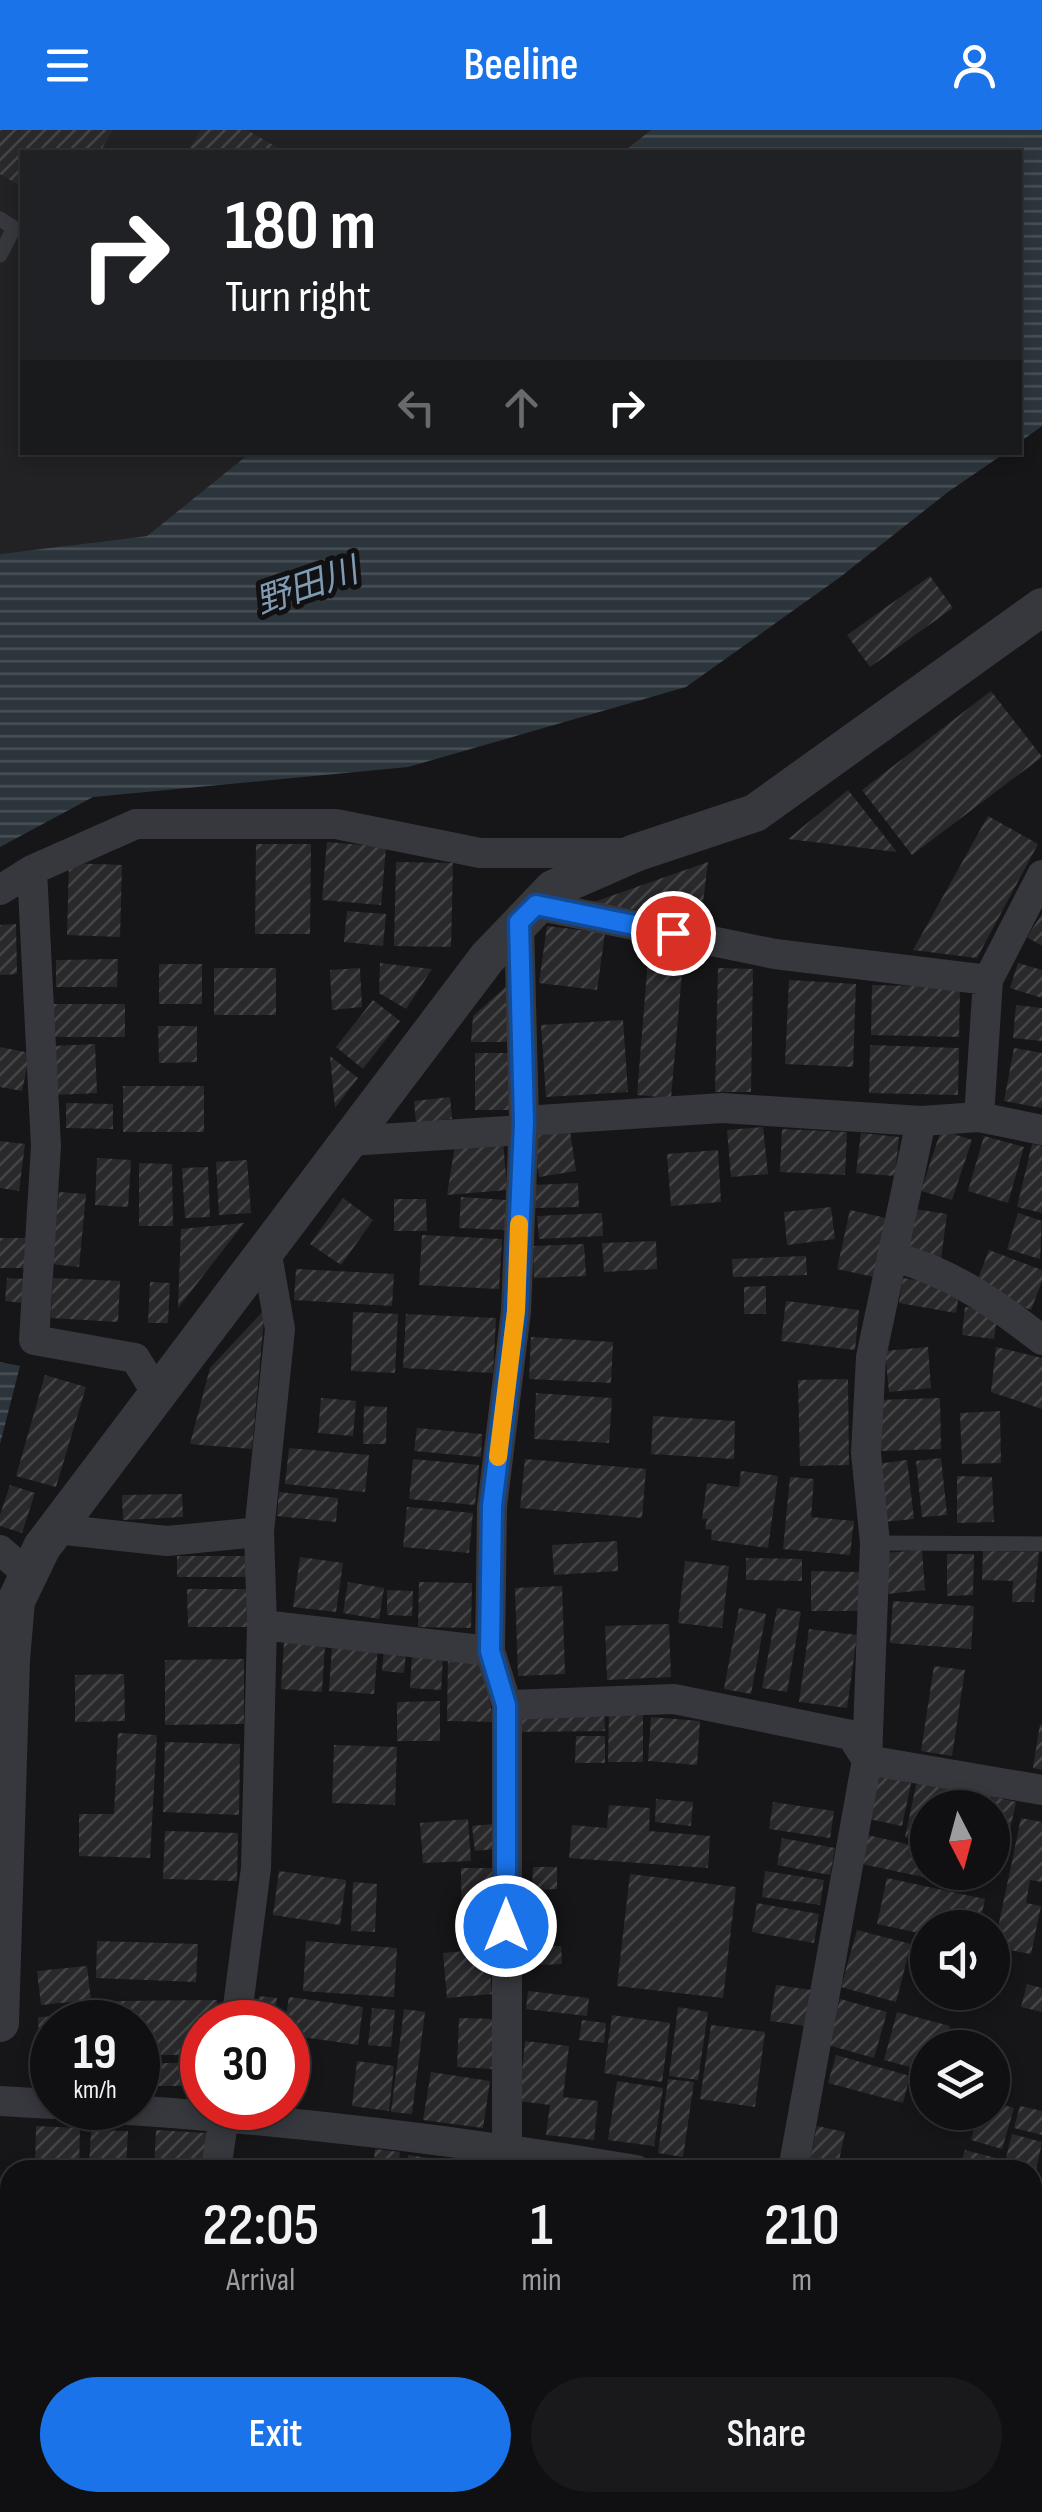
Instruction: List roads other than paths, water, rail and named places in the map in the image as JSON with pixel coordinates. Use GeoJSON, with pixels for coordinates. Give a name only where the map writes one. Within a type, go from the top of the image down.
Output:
{"type":"FeatureCollection","features":[{"type":"Feature","properties":{"kind":"street"},"geometry":{"type":"LineString","coordinates":[[0,2023],[16,1602],[42,1547],[487,958],[553,889],[635,853],[755,813],[1042,607]]}},
{"type":"Feature","properties":{"kind":"street"},"geometry":{"type":"LineString","coordinates":[[0,890],[32,870],[136,824],[336,824],[480,853],[635,853]]}},
{"type":"Feature","properties":{"kind":"street"},"geometry":{"type":"LineString","coordinates":[[32,870],[46,1146],[34,1340],[135,1358],[158,1395]]}},
{"type":"Feature","properties":{"kind":"street"},"geometry":{"type":"LineString","coordinates":[[979,1117],[988,980],[1042,875]]}},
{"type":"Feature","properties":{"kind":"street"},"geometry":{"type":"LineString","coordinates":[[528,913],[775,954],[988,980]]}},
{"type":"Feature","properties":{"kind":"street"},"geometry":{"type":"LineString","coordinates":[[506,2148],[506,1705],[490,1651],[492,1506],[516,1311],[528,913]]}},
{"type":"Feature","properties":{"kind":"street"},"geometry":{"type":"LineString","coordinates":[[349,1141],[722,1108],[921,1122],[979,1117],[1042,1130]]}},
{"type":"Feature","properties":{"kind":"street"},"geometry":{"type":"LineString","coordinates":[[796,2160],[867,1760],[875,1543],[866,1453],[872,1358],[921,1122]]}},
{"type":"Feature","properties":{"kind":"street"},"geometry":{"type":"LineString","coordinates":[[239,2000],[256,1868],[262,1625],[259,1532],[280,1329],[266,1249]]}},
{"type":"Feature","properties":{"kind":"street"},"geometry":{"type":"LineString","coordinates":[[894,1257],[928,1266],[990,1300],[1042,1340]]}},
{"type":"Feature","properties":{"kind":"street"},"geometry":{"type":"LineString","coordinates":[[56,1528],[167,1541],[259,1532]]}},
{"type":"Feature","properties":{"kind":"street"},"geometry":{"type":"LineString","coordinates":[[0,1550],[29,1575]]}},
{"type":"Feature","properties":{"kind":"street"},"geometry":{"type":"LineString","coordinates":[[262,1625],[490,1651]]}},
{"type":"Feature","properties":{"kind":"street"},"geometry":{"type":"LineString","coordinates":[[506,1705],[674,1700],[850,1735],[867,1760],[1042,1790]]}},
{"type":"Feature","properties":{"kind":"street"},"geometry":{"type":"LineString","coordinates":[[0,2101],[30,2103]]}},
{"type":"Feature","properties":{"kind":"street"},"geometry":{"type":"LineString","coordinates":[[310,2123],[577,2160]]}},
{"type":"Feature","properties":{"kind":"street"},"geometry":{"type":"LineString","coordinates":[[217,2160],[222,2130]]}},
{"type":"Feature","properties":{"kind":"lane"},"geometry":{"type":"LineString","coordinates":[[0,219],[14,228],[0,255]]}},
{"type":"Feature","properties":{"kind":"lane"},"geometry":{"type":"LineString","coordinates":[[875,1543],[1042,1544]]}},
{"type":"Feature","properties":{"kind":"water"},"geometry":{"type":"Polygon","coordinates":[[[651,130],[1042,130],[1042,426],[1022,441],[1022,150],[626,150],[651,130]]]}},
{"type":"Feature","properties":{"kind":"water","name":"野田川"},"geometry":{"type":"Polygon","coordinates":[[[248,455],[1002,455],[686,687],[408,767],[93,797],[0,847],[0,554],[147,536],[248,455]]]}},
{"type":"Feature","properties":{"kind":"water"},"geometry":{"type":"Polygon","coordinates":[[[0,1362],[20,1366],[0,1444],[0,1362]]]}}]}
